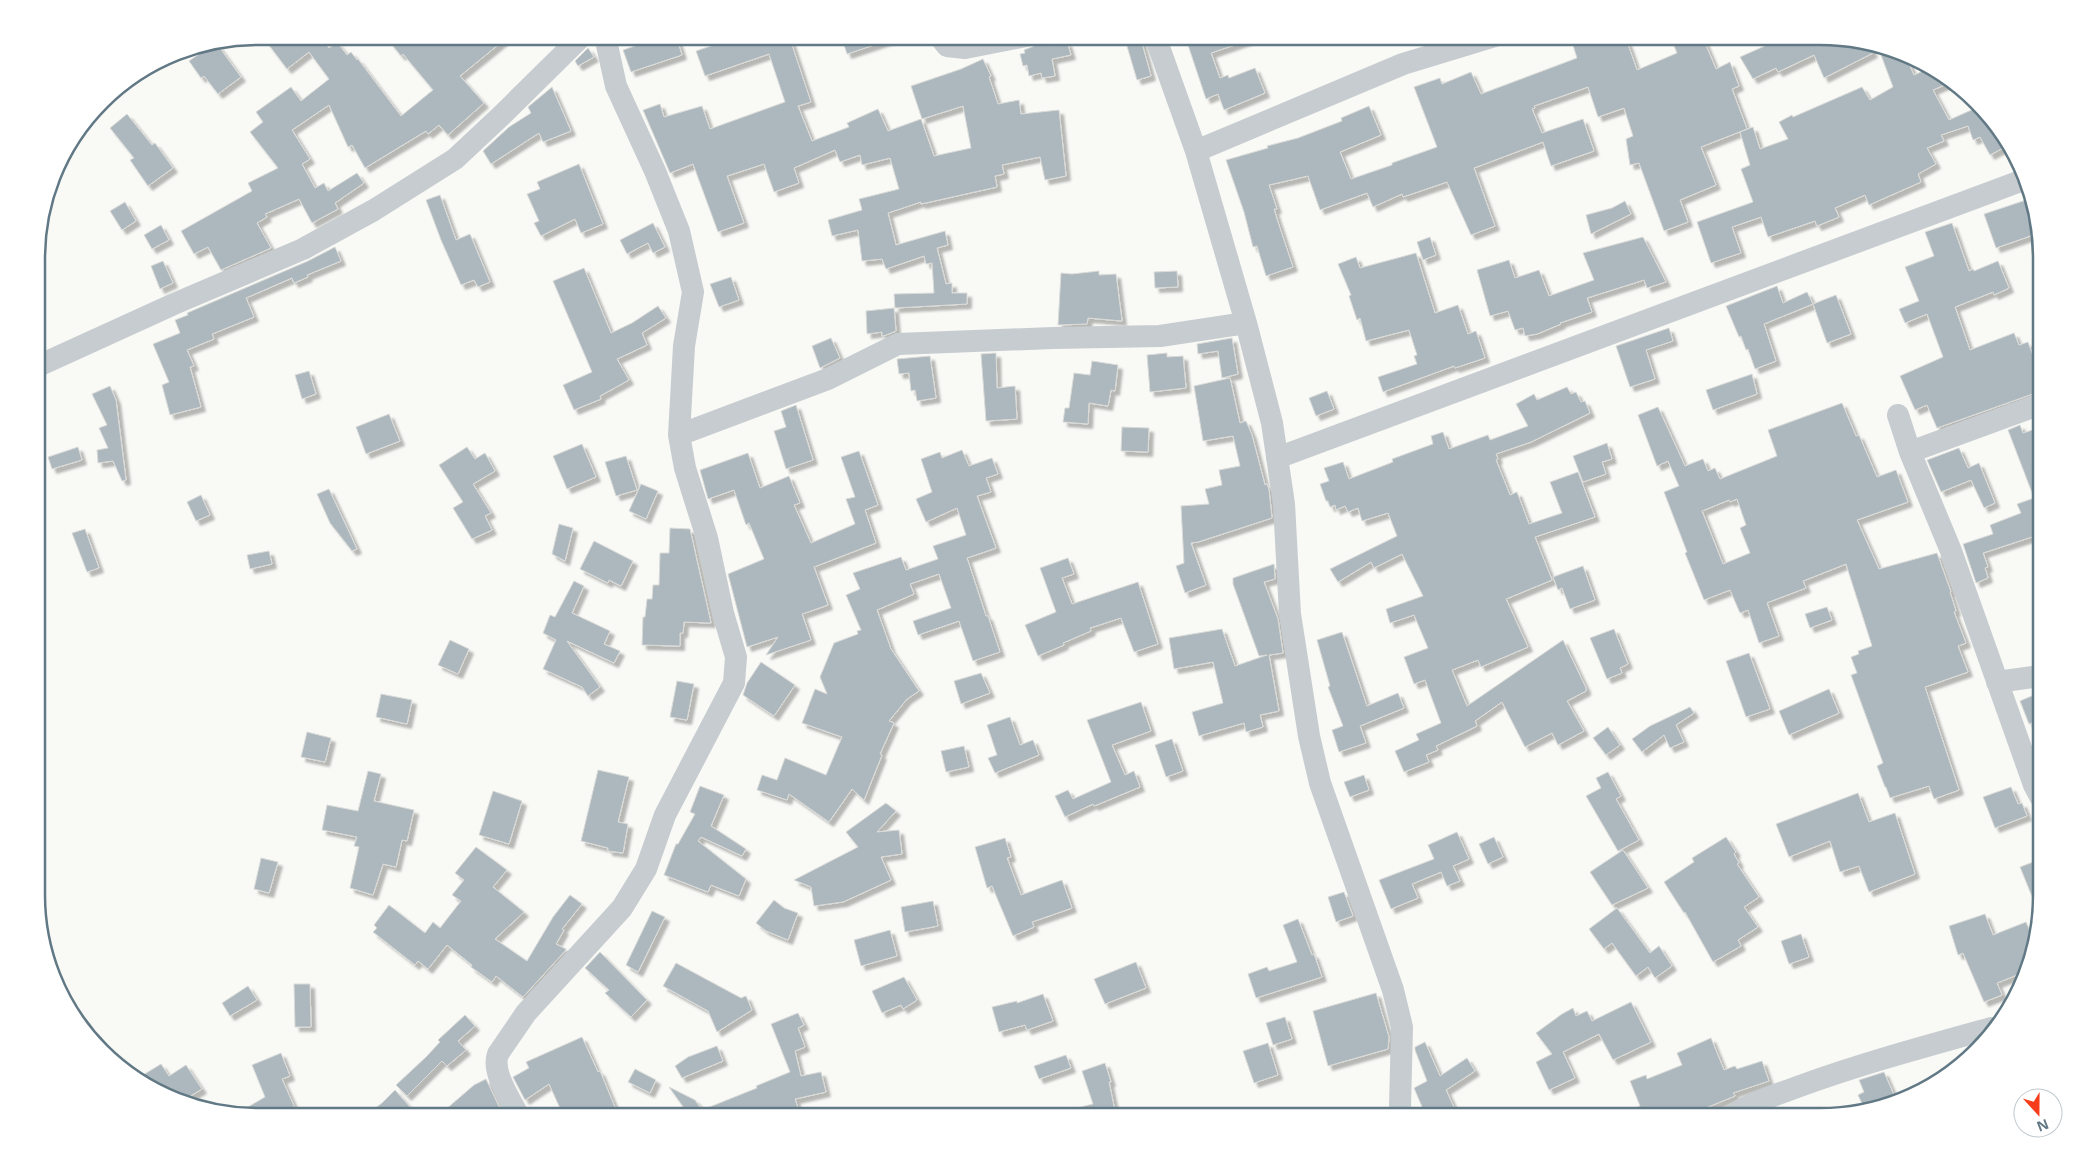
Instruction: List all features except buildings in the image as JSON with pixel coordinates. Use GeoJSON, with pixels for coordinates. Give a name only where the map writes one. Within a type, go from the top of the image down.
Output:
{"type":"FeatureCollection","features":[{"type":"Feature","properties":{"kind":"street"},"geometry":{"type":"LineString","coordinates":[[45,363],[174,304],[303,249],[374,210],[455,158],[502,116],[573,45]]}},
{"type":"Feature","properties":{"kind":"street"},"geometry":{"type":"LineString","coordinates":[[514,1108],[496,1071],[495,1062],[498,1054],[526,1012],[622,908],[646,869],[665,815],[734,683],[736,657],[723,613],[707,538],[685,468],[678,435],[684,346],[694,292],[680,231],[616,86],[607,45]]}},
{"type":"Feature","properties":{"kind":"street"},"geometry":{"type":"LineString","coordinates":[[946,45],[965,48],[980,45]]}},
{"type":"Feature","properties":{"kind":"street"},"geometry":{"type":"LineString","coordinates":[[1158,45],[1196,150],[1246,323],[1272,423],[1284,504],[1290,614],[1309,736],[1320,783],[1393,990],[1402,1027],[1400,1108]]}},
{"type":"Feature","properties":{"kind":"street"},"geometry":{"type":"LineString","coordinates":[[1196,150],[1403,64],[1465,45]]}},
{"type":"Feature","properties":{"kind":"street"},"geometry":{"type":"LineString","coordinates":[[1277,458],[2019,181]]}},
{"type":"Feature","properties":{"kind":"street"},"geometry":{"type":"LineString","coordinates":[[678,435],[828,379],[898,344],[1160,336],[1246,323]]}},
{"type":"Feature","properties":{"kind":"street"},"geometry":{"type":"LineString","coordinates":[[1910,452],[2033,407]]}},
{"type":"Feature","properties":{"kind":"street"},"geometry":{"type":"LineString","coordinates":[[1898,415],[1910,452],[1951,551],[2033,782]]}},
{"type":"Feature","properties":{"kind":"street"},"geometry":{"type":"LineString","coordinates":[[1997,682],[2033,678]]}},
{"type":"Feature","properties":{"kind":"street"},"geometry":{"type":"LineString","coordinates":[[1743,1108],[1821,1078],[1864,1064],[1985,1030]]}}]}
